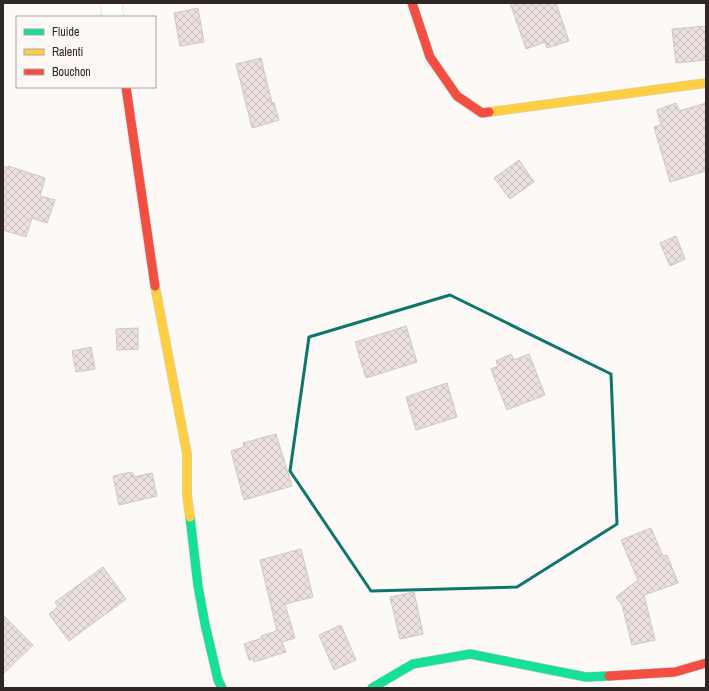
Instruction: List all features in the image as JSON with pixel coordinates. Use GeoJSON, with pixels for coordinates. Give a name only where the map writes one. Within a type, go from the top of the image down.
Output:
{"type":"FeatureCollection","features":[{"type":"Feature","properties":{"kind":"street"},"geometry":{"type":"LineString","coordinates":[[111,3],[113,16]]}},
{"type":"Feature","properties":{"kind":"street"},"geometry":{"type":"LineString","coordinates":[[412,3],[430,57],[457,96],[482,114],[706,83]]}},
{"type":"Feature","properties":{"kind":"street"},"geometry":{"type":"LineString","coordinates":[[126,88],[155,287],[187,454],[187,495],[198,586],[218,680],[222,688]]}},
{"type":"Feature","properties":{"kind":"street"},"geometry":{"type":"LineString","coordinates":[[372,688],[413,664],[470,654],[586,677],[675,672],[706,663]]}},
{"type":"Feature","properties":{"kind":"highlighted area"},"geometry":{"type":"Polygon","coordinates":[[[450,295],[611,374],[617,524],[517,587],[371,591],[290,471],[309,337],[450,295]]]}},
{"type":"Feature","properties":{"kind":"building"},"geometry":{"type":"Polygon","coordinates":[[[510,3],[556,3],[569,41],[547,48],[545,42],[526,49],[510,3]]]}},
{"type":"Feature","properties":{"kind":"building"},"geometry":{"type":"Polygon","coordinates":[[[198,8],[204,42],[180,46],[174,13],[198,8]]]}},
{"type":"Feature","properties":{"kind":"building"},"geometry":{"type":"Polygon","coordinates":[[[706,26],[706,60],[676,63],[672,29],[706,26]]]}},
{"type":"Feature","properties":{"kind":"building"},"geometry":{"type":"Polygon","coordinates":[[[261,58],[272,103],[274,102],[279,120],[252,128],[236,64],[261,58]]]}},
{"type":"Feature","properties":{"kind":"building"},"geometry":{"type":"Polygon","coordinates":[[[676,103],[679,111],[706,103],[706,171],[670,182],[654,127],[661,125],[657,110],[676,103]]]}},
{"type":"Feature","properties":{"kind":"building"},"geometry":{"type":"Polygon","coordinates":[[[519,160],[534,182],[510,199],[494,178],[519,160]]]}},
{"type":"Feature","properties":{"kind":"building"},"geometry":{"type":"Polygon","coordinates":[[[3,166],[8,168],[8,166],[45,178],[40,196],[55,200],[47,223],[32,218],[26,237],[3,230],[3,166]]]}},
{"type":"Feature","properties":{"kind":"building"},"geometry":{"type":"Polygon","coordinates":[[[676,236],[685,259],[670,266],[660,243],[676,236]]]}},
{"type":"Feature","properties":{"kind":"building"},"geometry":{"type":"Polygon","coordinates":[[[406,326],[417,362],[366,378],[355,342],[406,326]]]}},
{"type":"Feature","properties":{"kind":"building"},"geometry":{"type":"Polygon","coordinates":[[[138,328],[138,349],[117,350],[116,329],[138,328]]]}},
{"type":"Feature","properties":{"kind":"building"},"geometry":{"type":"Polygon","coordinates":[[[91,347],[95,369],[76,372],[72,351],[91,347]]]}},
{"type":"Feature","properties":{"kind":"building"},"geometry":{"type":"Polygon","coordinates":[[[511,354],[514,360],[529,354],[545,395],[507,410],[491,369],[498,366],[496,361],[511,354]]]}},
{"type":"Feature","properties":{"kind":"building"},"geometry":{"type":"Polygon","coordinates":[[[447,383],[457,417],[416,430],[406,397],[447,383]]]}},
{"type":"Feature","properties":{"kind":"building"},"geometry":{"type":"Polygon","coordinates":[[[276,434],[292,486],[244,500],[231,451],[244,447],[243,443],[276,434]]]}},
{"type":"Feature","properties":{"kind":"building"},"geometry":{"type":"Polygon","coordinates":[[[132,472],[134,477],[152,473],[157,496],[119,505],[113,476],[132,472]]]}},
{"type":"Feature","properties":{"kind":"building"},"geometry":{"type":"Polygon","coordinates":[[[651,528],[663,556],[667,555],[678,583],[644,595],[655,640],[632,645],[622,605],[616,597],[638,580],[621,540],[651,528]]]}},
{"type":"Feature","properties":{"kind":"building"},"geometry":{"type":"Polygon","coordinates":[[[301,549],[313,597],[285,604],[295,638],[282,642],[286,652],[254,662],[253,659],[249,660],[244,644],[262,638],[261,636],[277,631],[260,560],[301,549]]]}},
{"type":"Feature","properties":{"kind":"building"},"geometry":{"type":"Polygon","coordinates":[[[103,567],[126,599],[69,641],[49,614],[58,607],[55,602],[103,567]]]}},
{"type":"Feature","properties":{"kind":"building"},"geometry":{"type":"Polygon","coordinates":[[[414,592],[423,634],[400,639],[390,597],[414,592]]]}},
{"type":"Feature","properties":{"kind":"building"},"geometry":{"type":"Polygon","coordinates":[[[3,615],[33,645],[3,674],[3,615]]]}},
{"type":"Feature","properties":{"kind":"building"},"geometry":{"type":"Polygon","coordinates":[[[341,625],[356,660],[334,670],[319,635],[341,625]]]}},
{"type":"Feature","properties":{"kind":"traffic: fast"},"geometry":{"type":"LineString","coordinates":[[190,517],[198,586],[205,624],[218,680],[222,688]]}},
{"type":"Feature","properties":{"kind":"traffic: fast"},"geometry":{"type":"LineString","coordinates":[[372,688],[413,664],[470,654],[586,677],[609,676]]}},
{"type":"Feature","properties":{"kind":"traffic: slow"},"geometry":{"type":"LineString","coordinates":[[489,112],[706,83]]}},
{"type":"Feature","properties":{"kind":"traffic: slow"},"geometry":{"type":"LineString","coordinates":[[155,286],[187,454],[187,495],[190,517]]}},
{"type":"Feature","properties":{"kind":"traffic: jam"},"geometry":{"type":"LineString","coordinates":[[412,3],[430,57],[457,96],[482,113],[489,112]]}},
{"type":"Feature","properties":{"kind":"traffic: jam"},"geometry":{"type":"LineString","coordinates":[[126,88],[155,286]]}},
{"type":"Feature","properties":{"kind":"traffic: jam"},"geometry":{"type":"LineString","coordinates":[[609,676],[675,672],[706,663]]}}]}
